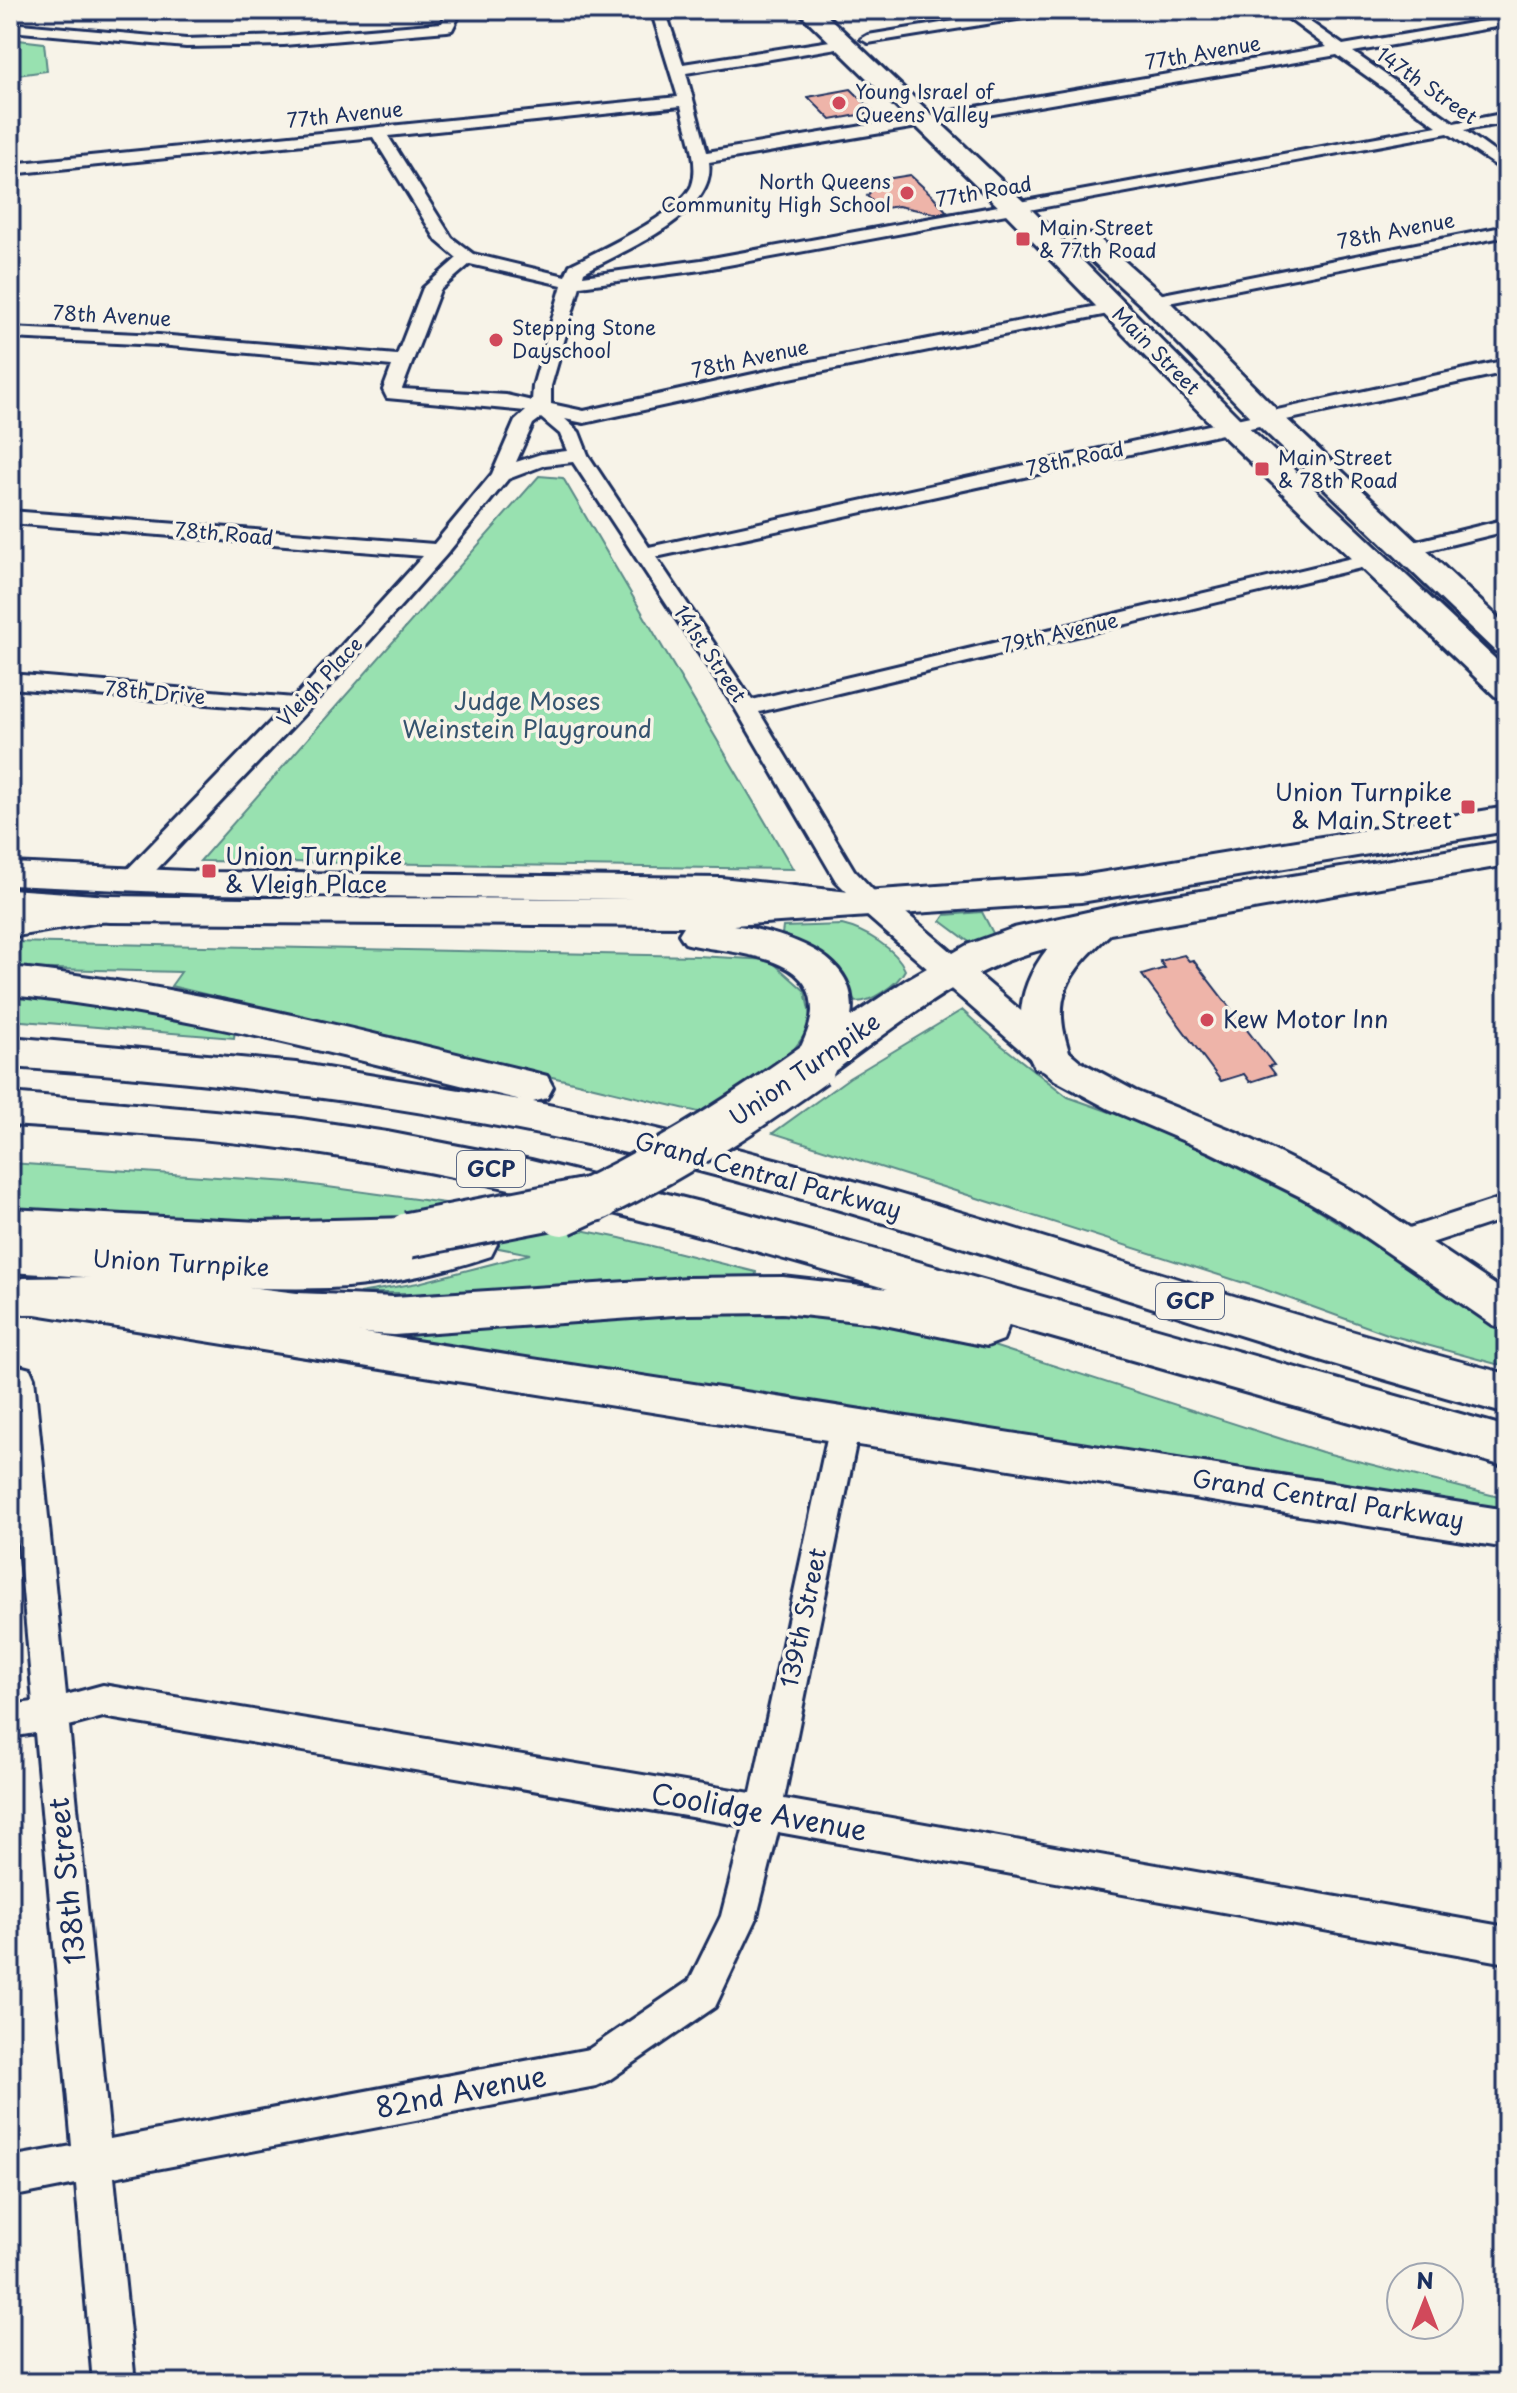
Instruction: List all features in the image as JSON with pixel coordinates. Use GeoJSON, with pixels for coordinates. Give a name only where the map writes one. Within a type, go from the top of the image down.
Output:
{"type":"FeatureCollection","features":[{"type":"Feature","properties":{"kind":"main road","name":"Main Street"},"geometry":{"type":"LineString","coordinates":[[808,10],[1015,208],[1230,426],[1507,689]]}},
{"type":"Feature","properties":{"kind":"main road","name":"Main Street"},"geometry":{"type":"LineString","coordinates":[[838,10],[1044,204],[1153,301],[1268,418],[1507,644]]}},
{"type":"Feature","properties":{"kind":"main road"},"geometry":{"type":"LineString","coordinates":[[10,874],[120,895],[547,914],[750,912],[1081,889],[1507,819]]}},
{"type":"Feature","properties":{"kind":"main road","name":"Union Turnpike"},"geometry":{"type":"LineString","coordinates":[[14,1283],[243,1279],[399,1261],[475,1244],[599,1198],[714,1134],[898,1004],[981,955],[1014,942],[1097,923],[1507,853]]}},
{"type":"Feature","properties":{"kind":"main road"},"geometry":{"type":"LineString","coordinates":[[10,902],[120,895],[721,889],[874,904],[1068,1071],[1122,1100],[1223,1142],[1314,1187],[1507,1314]]}},
{"type":"Feature","properties":{"kind":"main road"},"geometry":{"type":"LineString","coordinates":[[10,924],[120,895]]}},
{"type":"Feature","properties":{"kind":"main road"},"geometry":{"type":"LineString","coordinates":[[998,895],[998,916],[1002,928],[1014,942]]}},
{"type":"Feature","properties":{"kind":"main road"},"geometry":{"type":"LineString","coordinates":[[547,914],[760,943],[795,955],[818,975],[832,999],[829,1026],[814,1064]]}},
{"type":"Feature","properties":{"kind":"main road"},"geometry":{"type":"LineString","coordinates":[[1050,1057],[1040,1034],[1039,1007],[1045,981],[1070,945],[1097,923]]}},
{"type":"Feature","properties":{"kind":"main road"},"geometry":{"type":"LineString","coordinates":[[10,981],[91,988],[163,1000],[634,1113],[874,1204]]}},
{"type":"Feature","properties":{"kind":"main road","name":"Grand Central Parkway"},"geometry":{"type":"LineString","coordinates":[[10,1052],[249,1071],[453,1101],[645,1141],[874,1204],[1382,1360],[1507,1394]]}},
{"type":"Feature","properties":{"kind":"main road","name":"GCP"},"geometry":{"type":"LineString","coordinates":[[10,1109],[250,1130],[371,1145],[447,1159],[743,1228],[1507,1447]]}},
{"type":"Feature","properties":{"kind":"main road"},"geometry":{"type":"LineString","coordinates":[[10,1140],[190,1151],[372,1171],[534,1201],[752,1251],[959,1292]]}},
{"type":"Feature","properties":{"kind":"main road"},"geometry":{"type":"LineString","coordinates":[[10,1226],[274,1242],[321,1242],[408,1235],[599,1198]]}},
{"type":"Feature","properties":{"kind":"main road"},"geometry":{"type":"LineString","coordinates":[[14,1283],[160,1294],[297,1311],[394,1316],[676,1297],[799,1296],[875,1305],[1261,1377]]}},
{"type":"Feature","properties":{"kind":"main road","name":"Grand Central Parkway"},"geometry":{"type":"LineString","coordinates":[[14,1283],[845,1424],[1507,1529]]}},
{"type":"Feature","properties":{"kind":"street"},"geometry":{"type":"LineString","coordinates":[[10,27],[105,39],[184,43],[291,41],[447,27],[455,10]]}},
{"type":"Feature","properties":{"kind":"street"},"geometry":{"type":"LineString","coordinates":[[541,409],[542,386],[576,269],[657,225],[682,206],[701,184],[702,158],[658,10]]}},
{"type":"Feature","properties":{"kind":"street"},"geometry":{"type":"LineString","coordinates":[[868,39],[1048,10]]}},
{"type":"Feature","properties":{"kind":"street","name":"147th Street"},"geometry":{"type":"LineString","coordinates":[[1284,10],[1507,168]]}},
{"type":"Feature","properties":{"kind":"street","name":"77th Avenue"},"geometry":{"type":"LineString","coordinates":[[952,116],[1507,21]]}},
{"type":"Feature","properties":{"kind":"street"},"geometry":{"type":"LineString","coordinates":[[676,70],[843,43]]}},
{"type":"Feature","properties":{"kind":"street","name":"77th Avenue"},"geometry":{"type":"LineString","coordinates":[[10,169],[685,101]]}},
{"type":"Feature","properties":{"kind":"street","name":"77th Road"},"geometry":{"type":"LineString","coordinates":[[467,258],[570,282],[628,277],[1507,118]]}},
{"type":"Feature","properties":{"kind":"street"},"geometry":{"type":"LineString","coordinates":[[702,158],[923,121]]}},
{"type":"Feature","properties":{"kind":"street"},"geometry":{"type":"LineString","coordinates":[[378,132],[446,241],[467,258],[432,288],[403,361]]}},
{"type":"Feature","properties":{"kind":"street","name":"78th Avenue"},"geometry":{"type":"LineString","coordinates":[[1153,301],[1507,231]]}},
{"type":"Feature","properties":{"kind":"street","name":"78th Avenue"},"geometry":{"type":"LineString","coordinates":[[10,333],[159,340],[403,361],[392,390],[394,394],[506,401],[584,417],[785,373],[1113,308]]}},
{"type":"Feature","properties":{"kind":"street","name":"78th Road"},"geometry":{"type":"LineString","coordinates":[[644,554],[1507,366]]}},
{"type":"Feature","properties":{"kind":"street","name":"141st Street"},"geometry":{"type":"LineString","coordinates":[[541,409],[569,432],[578,455],[746,708],[845,875],[874,904]]}},
{"type":"Feature","properties":{"kind":"street","name":"Vleigh Place"},"geometry":{"type":"LineString","coordinates":[[120,895],[300,705],[439,551],[501,475],[525,421],[541,409]]}},
{"type":"Feature","properties":{"kind":"street"},"geometry":{"type":"LineString","coordinates":[[501,475],[541,460],[578,455]]}},
{"type":"Feature","properties":{"kind":"street","name":"78th Road"},"geometry":{"type":"LineString","coordinates":[[10,517],[439,551]]}},
{"type":"Feature","properties":{"kind":"street"},"geometry":{"type":"LineString","coordinates":[[1408,549],[1507,525]]}},
{"type":"Feature","properties":{"kind":"street","name":"79th Avenue"},"geometry":{"type":"LineString","coordinates":[[746,708],[1373,559]]}},
{"type":"Feature","properties":{"kind":"street","name":"78th Drive"},"geometry":{"type":"LineString","coordinates":[[10,681],[300,705]]}},
{"type":"Feature","properties":{"kind":"street"},"geometry":{"type":"LineString","coordinates":[[1401,1242],[1507,1207]]}},
{"type":"Feature","properties":{"kind":"street","name":"138th Street"},"geometry":{"type":"LineString","coordinates":[[19,1378],[114,2383]]}},
{"type":"Feature","properties":{"kind":"street","name":"139th Street"},"geometry":{"type":"LineString","coordinates":[[763,1812],[845,1424]]}},
{"type":"Feature","properties":{"kind":"street","name":"Coolidge Avenue"},"geometry":{"type":"LineString","coordinates":[[10,1721],[51,1715],[103,1701],[763,1812],[1507,1945]]}},
{"type":"Feature","properties":{"kind":"street","name":"82nd Avenue"},"geometry":{"type":"LineString","coordinates":[[10,2177],[596,2067],[702,1994],[738,1920],[763,1812]]}},
{"type":"Feature","properties":{"kind":"green space"},"geometry":{"type":"Polygon","coordinates":[[[10,39],[44,43],[47,71],[10,76],[10,39]]]}},
{"type":"Feature","properties":{"kind":"green space","name":"Judge Moses Weinstein Playground"},"geometry":{"type":"Polygon","coordinates":[[[539,476],[563,478],[793,869],[200,861],[539,476]]]}},
{"type":"Feature","properties":{"kind":"green space"},"geometry":{"type":"Polygon","coordinates":[[[982,912],[994,935],[972,944],[941,921],[945,915],[982,912]]]}},
{"type":"Feature","properties":{"kind":"green space"},"geometry":{"type":"Polygon","coordinates":[[[842,925],[879,942],[895,955],[905,970],[889,987],[859,1002],[852,1001],[841,978],[825,959],[806,945],[782,934],[783,927],[842,925]]]}},
{"type":"Feature","properties":{"kind":"green space"},"geometry":{"type":"Polygon","coordinates":[[[10,942],[770,960],[805,991],[812,1025],[791,1053],[711,1115],[171,986],[181,972],[10,968],[10,942]]]}},
{"type":"Feature","properties":{"kind":"green space"},"geometry":{"type":"Polygon","coordinates":[[[10,990],[235,1030],[234,1038],[10,1020],[10,990]]]}},
{"type":"Feature","properties":{"kind":"green space"},"geometry":{"type":"Polygon","coordinates":[[[962,1010],[1068,1097],[1163,1131],[1304,1201],[1507,1330],[1507,1367],[1390,1335],[1266,1290],[773,1133],[849,1078],[962,1010]]]}},
{"type":"Feature","properties":{"kind":"green space"},"geometry":{"type":"Polygon","coordinates":[[[10,1163],[291,1182],[452,1204],[620,1238],[756,1272],[755,1282],[404,1301],[404,1293],[359,1293],[418,1283],[530,1254],[390,1227],[10,1213],[10,1163]]]}},
{"type":"Feature","properties":{"kind":"green space"},"geometry":{"type":"Polygon","coordinates":[[[761,1310],[956,1334],[1322,1452],[1507,1499],[1507,1514],[402,1339],[404,1333],[761,1310]]]}},
{"type":"Feature","properties":{"kind":"building","name":"Young Israel of Queens Valley"},"geometry":{"type":"Polygon","coordinates":[[[851,89],[874,112],[831,120],[808,97],[851,89]]]}},
{"type":"Feature","properties":{"kind":"building","name":"North Queens Community High School"},"geometry":{"type":"Polygon","coordinates":[[[910,175],[947,212],[938,214],[898,206],[880,209],[867,196],[880,180],[910,175]]]}},
{"type":"Feature","properties":{"kind":"building","name":"Kew Motor Inn"},"geometry":{"type":"Polygon","coordinates":[[[1184,955],[1189,961],[1193,960],[1274,1065],[1269,1066],[1275,1074],[1250,1082],[1244,1074],[1221,1081],[1142,975],[1165,968],[1160,961],[1184,955]]]}},
{"type":"Feature","properties":{"kind":"place","name":"Young Israel of Queens Valley"},"geometry":{"type":"Point","coordinates":[839,103]}},
{"type":"Feature","properties":{"kind":"place","name":"North Queens Community High School"},"geometry":{"type":"Point","coordinates":[907,193]}},
{"type":"Feature","properties":{"kind":"place","name":"Main Street & 77th Road"},"geometry":{"type":"Point","coordinates":[1023,239]}},
{"type":"Feature","properties":{"kind":"place","name":"Stepping Stone Dayschool"},"geometry":{"type":"Point","coordinates":[496,340]}},
{"type":"Feature","properties":{"kind":"place","name":"Main Street & 78th Road"},"geometry":{"type":"Point","coordinates":[1262,469]}},
{"type":"Feature","properties":{"kind":"place","name":"Union Turnpike & Main Street"},"geometry":{"type":"Point","coordinates":[1468,807]}},
{"type":"Feature","properties":{"kind":"place","name":"Union Turnpike & Vleigh Place"},"geometry":{"type":"Point","coordinates":[209,871]}},
{"type":"Feature","properties":{"kind":"place","name":"Kew Motor Inn"},"geometry":{"type":"Point","coordinates":[1207,1020]}}]}
